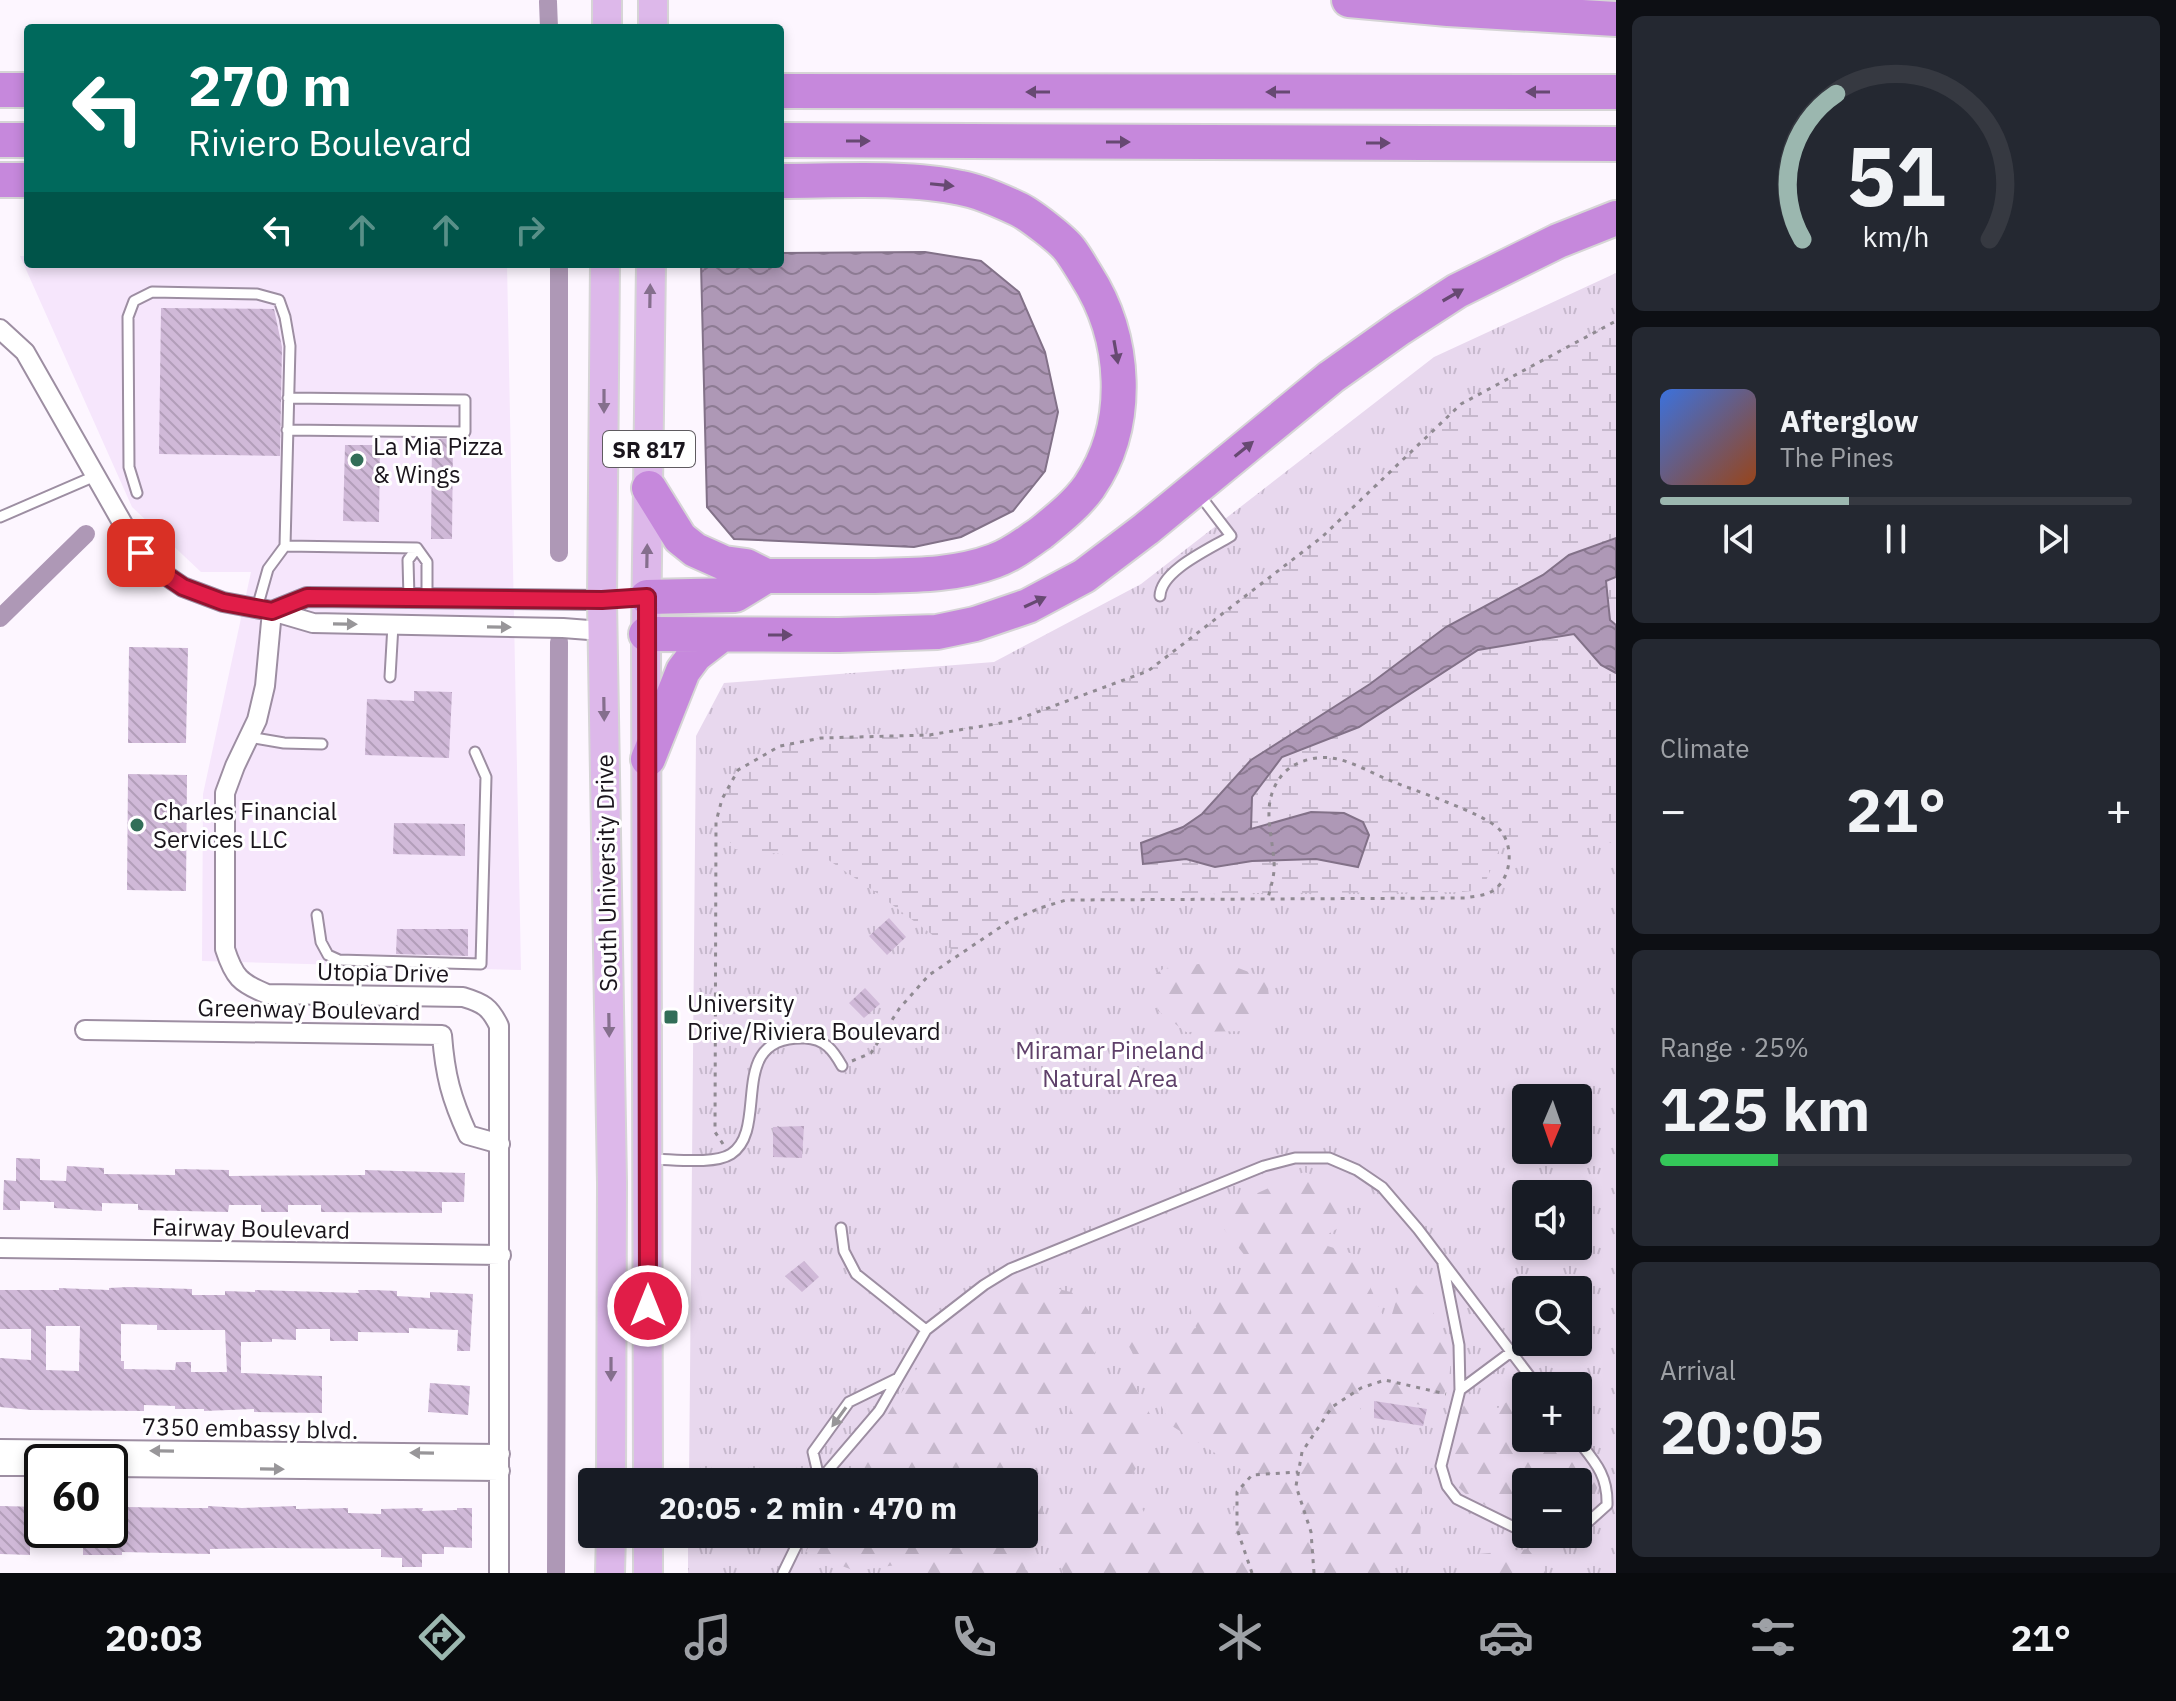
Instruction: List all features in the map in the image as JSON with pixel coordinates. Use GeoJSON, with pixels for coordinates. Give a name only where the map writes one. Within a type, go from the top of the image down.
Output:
{"type":"FeatureCollection","features":[{"type":"Feature","properties":{"kind":"highway"},"geometry":{"type":"LineString","coordinates":[[1349,0],[1616,19]]}},
{"type":"Feature","properties":{"kind":"highway"},"geometry":{"type":"LineString","coordinates":[[0,90],[24,90]]}},
{"type":"Feature","properties":{"kind":"highway"},"geometry":{"type":"LineString","coordinates":[[784,91],[1616,92]]}},
{"type":"Feature","properties":{"kind":"highway"},"geometry":{"type":"LineString","coordinates":[[0,140],[24,140]]}},
{"type":"Feature","properties":{"kind":"highway"},"geometry":{"type":"LineString","coordinates":[[784,140],[1616,144]]}},
{"type":"Feature","properties":{"kind":"highway"},"geometry":{"type":"LineString","coordinates":[[0,180],[24,180]]}},
{"type":"Feature","properties":{"kind":"highway"},"geometry":{"type":"LineString","coordinates":[[649,488],[680,538],[695,550],[724,563],[746,566],[766,576],[939,573],[998,560],[1056,521],[1090,486],[1110,444],[1119,373],[1110,325],[1099,295],[1069,248],[1020,210],[962,188],[908,182],[784,181]]}},
{"type":"Feature","properties":{"kind":"highway"},"geometry":{"type":"LineString","coordinates":[[646,634],[937,632],[975,624],[1028,606],[1084,576],[1331,377],[1400,328],[1457,291],[1558,241],[1616,218]]}},
{"type":"Feature","properties":{"kind":"highway"},"geometry":{"type":"LineString","coordinates":[[647,597],[735,595],[766,576]]}},
{"type":"Feature","properties":{"kind":"highway"},"geometry":{"type":"LineString","coordinates":[[648,759],[683,671],[695,655],[721,635]]}},
{"type":"Feature","properties":{"kind":"main road"},"geometry":{"type":"LineString","coordinates":[[607,0],[607,24]]}},
{"type":"Feature","properties":{"kind":"main road"},"geometry":{"type":"LineString","coordinates":[[653,0],[653,24]]}},
{"type":"Feature","properties":{"kind":"main road","name":"South University Drive"},"geometry":{"type":"LineString","coordinates":[[605,268],[602,631],[612,1183],[611,1468]]}},
{"type":"Feature","properties":{"kind":"main road","name":"South University Drive"},"geometry":{"type":"LineString","coordinates":[[648,1468],[646,634],[651,268]]}},
{"type":"Feature","properties":{"kind":"main road"},"geometry":{"type":"LineString","coordinates":[[602,600],[647,597]]}},
{"type":"Feature","properties":{"kind":"main road"},"geometry":{"type":"LineString","coordinates":[[602,631],[646,634]]}},
{"type":"Feature","properties":{"kind":"main road"},"geometry":{"type":"LineString","coordinates":[[610,1573],[611,1548]]}},
{"type":"Feature","properties":{"kind":"main road"},"geometry":{"type":"LineString","coordinates":[[648,1548],[648,1573]]}},
{"type":"Feature","properties":{"kind":"street"},"geometry":{"type":"LineString","coordinates":[[0,329],[25,352],[131,538],[152,566],[183,587],[223,602],[265,609],[313,623],[602,631]]}},
{"type":"Feature","properties":{"kind":"street"},"geometry":{"type":"LineString","coordinates":[[265,609],[307,597],[602,600]]}},
{"type":"Feature","properties":{"kind":"street","name":"Utopia Drive"},"geometry":{"type":"LineString","coordinates":[[265,609],[265,686],[257,720],[225,793],[225,949],[231,970],[245,985],[267,994],[463,997],[480,1002],[493,1013],[499,1026],[499,1573]]}},
{"type":"Feature","properties":{"kind":"street","name":"Greenway Boulevard"},"geometry":{"type":"LineString","coordinates":[[85,1030],[442,1035],[453,1103],[468,1135],[500,1144]]}},
{"type":"Feature","properties":{"kind":"street","name":"Fairway Boulevard"},"geometry":{"type":"LineString","coordinates":[[0,1248],[501,1255]]}},
{"type":"Feature","properties":{"kind":"street","name":"7350 embassy blvd."},"geometry":{"type":"LineString","coordinates":[[0,1449],[500,1463]]}},
{"type":"Feature","properties":{"kind":"street"},"geometry":{"type":"LineString","coordinates":[[128,1467],[500,1463]]}},
{"type":"Feature","properties":{"kind":"street"},"geometry":{"type":"LineString","coordinates":[[0,1466],[24,1466]]}},
{"type":"Feature","properties":{"kind":"lane"},"geometry":{"type":"LineString","coordinates":[[137,493],[129,467],[128,317],[134,301],[152,292],[257,294],[279,300],[290,346],[285,546],[268,569],[265,609]]}},
{"type":"Feature","properties":{"kind":"lane"},"geometry":{"type":"LineString","coordinates":[[287,430],[465,432],[465,400],[288,398]]}},
{"type":"Feature","properties":{"kind":"lane"},"geometry":{"type":"LineString","coordinates":[[0,517],[95,476]]}},
{"type":"Feature","properties":{"kind":"lane"},"geometry":{"type":"LineString","coordinates":[[1160,596],[1161,587],[1175,571],[1231,536],[1195,488]]}},
{"type":"Feature","properties":{"kind":"lane"},"geometry":{"type":"LineString","coordinates":[[285,546],[417,548]]}},
{"type":"Feature","properties":{"kind":"lane"},"geometry":{"type":"LineString","coordinates":[[417,548],[427,562],[418,598]]}},
{"type":"Feature","properties":{"kind":"lane"},"geometry":{"type":"LineString","coordinates":[[417,548],[408,560],[418,598]]}},
{"type":"Feature","properties":{"kind":"lane"},"geometry":{"type":"LineString","coordinates":[[390,677],[393,625]]}},
{"type":"Feature","properties":{"kind":"lane"},"geometry":{"type":"LineString","coordinates":[[249,737],[284,743],[322,744]]}},
{"type":"Feature","properties":{"kind":"lane"},"geometry":{"type":"LineString","coordinates":[[317,915],[321,942],[328,955],[339,960],[481,964],[486,777],[475,752]]}},
{"type":"Feature","properties":{"kind":"lane"},"geometry":{"type":"LineString","coordinates":[[648,1159],[713,1160],[731,1155],[745,1134],[759,1058],[773,1045],[795,1038],[814,1038],[826,1043],[842,1066]]}},
{"type":"Feature","properties":{"kind":"lane"},"geometry":{"type":"LineString","coordinates":[[831,1468],[879,1411],[926,1330],[984,1285],[1010,1269],[1264,1166],[1295,1158],[1329,1158],[1357,1170],[1382,1187],[1418,1229],[1526,1372]]}},
{"type":"Feature","properties":{"kind":"lane"},"geometry":{"type":"LineString","coordinates":[[841,1228],[844,1251],[856,1274],[926,1330]]}},
{"type":"Feature","properties":{"kind":"lane"},"geometry":{"type":"LineString","coordinates":[[1442,1260],[1459,1345],[1459,1393],[1441,1466],[1447,1486],[1457,1499],[1512,1526]]}},
{"type":"Feature","properties":{"kind":"lane"},"geometry":{"type":"LineString","coordinates":[[1459,1393],[1511,1352]]}},
{"type":"Feature","properties":{"kind":"lane"},"geometry":{"type":"LineString","coordinates":[[817,1468],[813,1452],[849,1402],[898,1378]]}},
{"type":"Feature","properties":{"kind":"lane"},"geometry":{"type":"LineString","coordinates":[[1587,1452],[1603,1473],[1607,1493],[1607,1505],[1592,1518]]}},
{"type":"Feature","properties":{"kind":"lane"},"geometry":{"type":"LineString","coordinates":[[783,1573],[795,1548]]}},
{"type":"Feature","properties":{"kind":"path"},"geometry":{"type":"LineString","coordinates":[[731,1155],[715,1132],[715,846],[716,822],[722,799],[738,770],[780,746],[821,738],[929,735],[1013,721],[1148,671],[1322,537],[1461,404],[1616,321]]}},
{"type":"Feature","properties":{"kind":"path"},"geometry":{"type":"LineString","coordinates":[[842,1066],[871,1053],[899,1009],[929,975],[1008,922],[1040,908],[1066,900],[1465,898],[1494,891],[1507,873],[1510,860],[1505,837],[1498,828],[1476,815],[1342,760],[1314,758],[1284,772],[1269,798],[1275,865],[1268,898]]}},
{"type":"Feature","properties":{"kind":"path"},"geometry":{"type":"LineString","coordinates":[[1314,1573],[1311,1532],[1296,1486],[1302,1452],[1332,1407],[1361,1388],[1385,1380],[1459,1393]]}},
{"type":"Feature","properties":{"kind":"path"},"geometry":{"type":"LineString","coordinates":[[1252,1573],[1237,1529],[1237,1492],[1252,1475],[1299,1472]]}},
{"type":"Feature","properties":{"kind":"shaded area"},"geometry":{"type":"Polygon","coordinates":[[[25,268],[507,268],[521,970],[202,961],[203,794],[251,572],[201,572],[132,507],[25,268]]]}},
{"type":"Feature","properties":{"kind":"green space","name":"Miramar Pineland Natural Area"},"geometry":{"type":"Polygon","coordinates":[[[1616,273],[1616,1573],[688,1573],[688,1548],[1038,1548],[1038,1468],[689,1468],[696,736],[724,683],[994,662],[1141,584],[1434,357],[1616,273]]]}},
{"type":"Feature","properties":{"kind":"green space"},"geometry":{"type":"Polygon","coordinates":[[[1616,321],[1616,844],[1590,837],[1502,843],[1482,890],[1462,892],[1063,897],[1039,904],[1005,921],[959,955],[827,859],[735,849],[716,822],[722,799],[738,770],[780,746],[821,738],[929,735],[1013,721],[1148,671],[1322,537],[1461,404],[1616,321]]]}},
{"type":"Feature","properties":{"kind":"green space"},"geometry":{"type":"Polygon","coordinates":[[[1220,961],[1267,979],[1270,1006],[1252,1031],[1186,1032],[1158,1011],[1154,975],[1163,969],[1220,961]]]}},
{"type":"Feature","properties":{"kind":"green space"},"geometry":{"type":"Polygon","coordinates":[[[1304,1172],[1345,1187],[1345,1224],[1315,1242],[1356,1255],[1388,1327],[1405,1272],[1434,1306],[1433,1333],[1452,1350],[1449,1380],[1439,1409],[1393,1399],[1358,1403],[1374,1442],[1423,1468],[1420,1544],[1393,1566],[1395,1573],[1063,1573],[1051,1531],[1102,1473],[1067,1424],[1080,1374],[1129,1375],[1159,1431],[1127,1483],[1148,1519],[1230,1520],[1247,1473],[1172,1426],[1126,1341],[1196,1328],[1186,1294],[1225,1302],[1249,1261],[1224,1229],[1240,1201],[1304,1172]]]}},
{"type":"Feature","properties":{"kind":"green space"},"geometry":{"type":"Polygon","coordinates":[[[1017,1278],[1078,1294],[1107,1340],[1014,1435],[1004,1468],[853,1468],[938,1336],[1017,1278]]]}},
{"type":"Feature","properties":{"kind":"green space"},"geometry":{"type":"Polygon","coordinates":[[[1468,1397],[1498,1408],[1512,1398],[1512,1452],[1576,1452],[1589,1468],[1512,1468],[1512,1518],[1462,1491],[1450,1469],[1450,1450],[1468,1397]]]}},
{"type":"Feature","properties":{"kind":"green space"},"geometry":{"type":"Polygon","coordinates":[[[1592,1472],[1593,1473],[1598,1486],[1592,1500],[1592,1472]]]}},
{"type":"Feature","properties":{"kind":"green space"},"geometry":{"type":"Polygon","coordinates":[[[1038,1501],[1049,1523],[1038,1531],[1038,1501]]]}},
{"type":"Feature","properties":{"kind":"green space"},"geometry":{"type":"Polygon","coordinates":[[[808,1548],[1019,1548],[1026,1570],[1036,1573],[904,1573],[896,1565],[855,1571],[806,1552],[808,1548]]]}},
{"type":"Feature","properties":{"kind":"green space"},"geometry":{"type":"Polygon","coordinates":[[[1528,1549],[1547,1573],[1470,1573],[1479,1554],[1528,1549]]]}},
{"type":"Feature","properties":{"kind":"water"},"geometry":{"type":"Polygon","coordinates":[[[925,252],[981,261],[1019,292],[1045,352],[1058,412],[1045,471],[1013,511],[961,537],[914,547],[734,539],[707,507],[701,268],[784,268],[784,253],[925,252]]]}},
{"type":"Feature","properties":{"kind":"water"},"geometry":{"type":"Polygon","coordinates":[[[1616,538],[1616,577],[1606,581],[1610,620],[1616,625],[1616,673],[1601,665],[1574,634],[1478,650],[1359,727],[1282,757],[1252,797],[1251,829],[1311,812],[1344,813],[1363,822],[1369,835],[1358,867],[1316,859],[1252,861],[1215,867],[1186,859],[1143,864],[1141,843],[1183,827],[1202,814],[1251,760],[1370,684],[1446,627],[1543,575],[1569,555],[1616,538]]]}},
{"type":"Feature","properties":{"kind":"building"},"geometry":{"type":"Polygon","coordinates":[[[161,308],[274,309],[282,347],[280,456],[159,454],[161,308]]]}},
{"type":"Feature","properties":{"kind":"building"},"geometry":{"type":"Polygon","coordinates":[[[432,439],[453,439],[452,539],[431,539],[432,439]]]}},
{"type":"Feature","properties":{"kind":"building"},"geometry":{"type":"Polygon","coordinates":[[[345,445],[380,445],[379,522],[343,521],[345,445]]]}},
{"type":"Feature","properties":{"kind":"building"},"geometry":{"type":"Polygon","coordinates":[[[129,647],[188,648],[186,743],[128,743],[129,647]]]}},
{"type":"Feature","properties":{"kind":"building"},"geometry":{"type":"Polygon","coordinates":[[[414,691],[452,692],[449,758],[365,755],[367,699],[414,701],[414,691]]]}},
{"type":"Feature","properties":{"kind":"building"},"geometry":{"type":"Polygon","coordinates":[[[128,774],[187,775],[186,891],[127,890],[128,774]]]}},
{"type":"Feature","properties":{"kind":"building"},"geometry":{"type":"Polygon","coordinates":[[[394,823],[465,824],[465,856],[393,854],[394,823]]]}},
{"type":"Feature","properties":{"kind":"building"},"geometry":{"type":"Polygon","coordinates":[[[889,918],[906,937],[887,955],[869,936],[889,918]]]}},
{"type":"Feature","properties":{"kind":"building"},"geometry":{"type":"Polygon","coordinates":[[[397,929],[468,929],[468,956],[396,954],[397,929]]]}},
{"type":"Feature","properties":{"kind":"building"},"geometry":{"type":"Polygon","coordinates":[[[865,988],[880,1004],[864,1018],[849,1003],[865,988]]]}},
{"type":"Feature","properties":{"kind":"building"},"geometry":{"type":"Polygon","coordinates":[[[804,1126],[802,1158],[773,1157],[773,1127],[804,1126]]]}},
{"type":"Feature","properties":{"kind":"building"},"geometry":{"type":"Polygon","coordinates":[[[16,1158],[40,1159],[40,1180],[66,1181],[67,1166],[104,1168],[104,1174],[175,1175],[175,1169],[229,1170],[229,1176],[365,1175],[365,1170],[465,1173],[464,1202],[442,1202],[442,1213],[321,1212],[321,1205],[288,1205],[288,1212],[261,1212],[261,1205],[229,1205],[228,1212],[138,1210],[138,1204],[102,1203],[102,1211],[54,1208],[54,1202],[20,1201],[20,1210],[3,1210],[4,1180],[16,1181],[16,1158]]]}},
{"type":"Feature","properties":{"kind":"building"},"geometry":{"type":"Polygon","coordinates":[[[804,1261],[819,1277],[802,1292],[785,1276],[804,1261]]]}},
{"type":"Feature","properties":{"kind":"building"},"geometry":{"type":"Polygon","coordinates":[[[192,1289],[192,1295],[225,1295],[225,1291],[255,1290],[397,1291],[397,1296],[430,1298],[430,1292],[473,1294],[470,1351],[457,1351],[458,1330],[409,1328],[409,1333],[358,1332],[358,1341],[330,1341],[330,1329],[296,1329],[296,1340],[241,1342],[241,1373],[322,1376],[322,1413],[254,1412],[254,1409],[204,1411],[144,1405],[144,1411],[0,1407],[0,1358],[31,1360],[31,1329],[0,1329],[0,1290],[192,1289]],[[121,1324],[121,1361],[124,1361],[124,1369],[175,1370],[176,1362],[191,1362],[191,1372],[227,1372],[225,1330],[157,1330],[157,1325],[121,1324]],[[46,1326],[46,1370],[79,1371],[80,1326],[46,1326]]]}},
{"type":"Feature","properties":{"kind":"building"},"geometry":{"type":"Polygon","coordinates":[[[430,1383],[470,1386],[468,1415],[428,1412],[430,1383]]]}},
{"type":"Feature","properties":{"kind":"building"},"geometry":{"type":"Polygon","coordinates":[[[1374,1401],[1427,1409],[1423,1426],[1374,1418],[1374,1401]]]}},
{"type":"Feature","properties":{"kind":"building"},"geometry":{"type":"Polygon","coordinates":[[[0,1506],[24,1507],[24,1548],[30,1548],[30,1555],[0,1554],[0,1506]]]}},
{"type":"Feature","properties":{"kind":"building"},"geometry":{"type":"Polygon","coordinates":[[[296,1506],[296,1509],[348,1508],[348,1513],[381,1514],[381,1509],[423,1508],[422,1511],[472,1508],[472,1548],[444,1547],[444,1554],[422,1554],[422,1567],[402,1567],[402,1558],[381,1557],[381,1549],[210,1549],[210,1554],[122,1552],[122,1555],[83,1555],[83,1548],[128,1548],[128,1507],[296,1506]]]}},
{"type":"Feature","properties":{"kind":"waterway"},"geometry":{"type":"LineString","coordinates":[[548,2],[549,24]]}},
{"type":"Feature","properties":{"kind":"waterway"},"geometry":{"type":"LineString","coordinates":[[559,268],[559,553]]}},
{"type":"Feature","properties":{"kind":"waterway"},"geometry":{"type":"LineString","coordinates":[[0,618],[86,534]]}},
{"type":"Feature","properties":{"kind":"waterway"},"geometry":{"type":"LineString","coordinates":[[556,1573],[559,642]]}},
{"type":"Feature","properties":{"kind":"place","name":"La Mia Pizza & Wings"},"geometry":{"type":"Point","coordinates":[357,460]}},
{"type":"Feature","properties":{"kind":"place","name":"Charles Financial Services LLC"},"geometry":{"type":"Point","coordinates":[137,825]}},
{"type":"Feature","properties":{"kind":"place","name":"University Drive/Riviera Boulevard"},"geometry":{"type":"Point","coordinates":[671,1017]}},
{"type":"Feature","properties":{"kind":"route"},"geometry":{"type":"LineString","coordinates":[[141,553],[152,566],[183,587],[223,602],[272,611],[307,597],[602,600],[647,597],[648,1306]]}}]}
